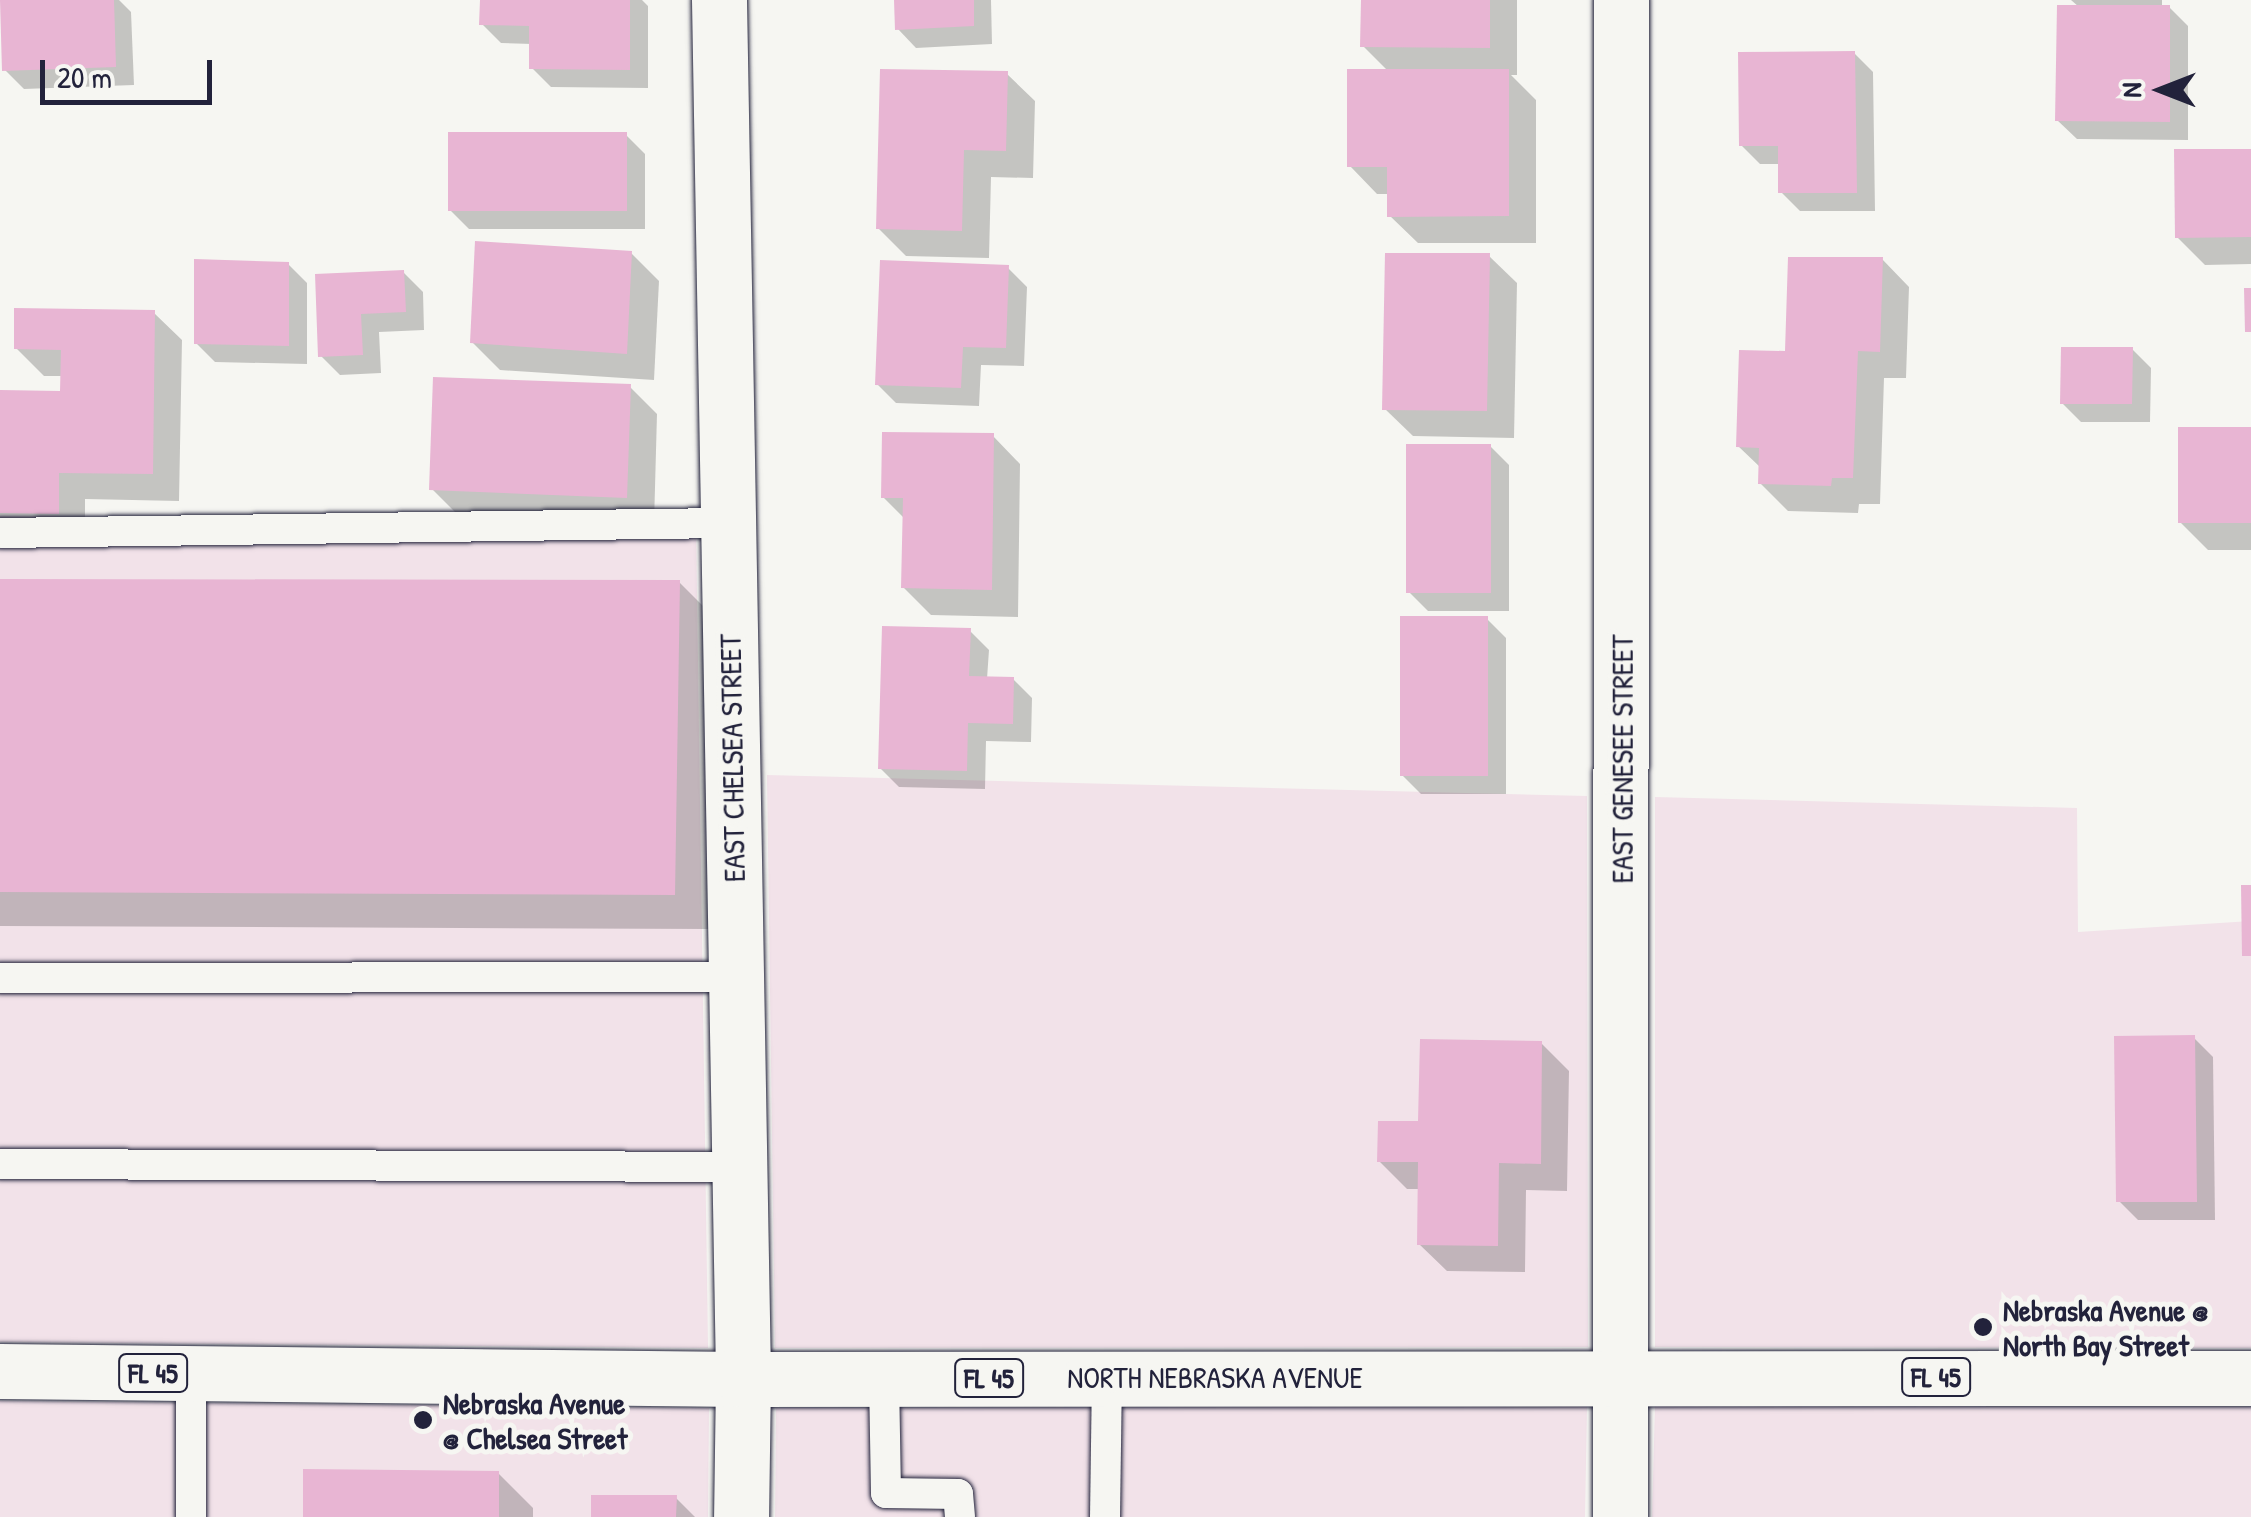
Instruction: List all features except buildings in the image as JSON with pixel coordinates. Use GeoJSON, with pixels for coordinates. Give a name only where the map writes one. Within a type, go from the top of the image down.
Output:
{"type":"FeatureCollection","features":[{"type":"Feature","properties":{"kind":"street","name":"EAST CHELSEA STREET"},"geometry":{"type":"LineString","coordinates":[[718,0],[743,1379],[741,1517]]}},
{"type":"Feature","properties":{"kind":"street","name":"EAST GENESEE STREET"},"geometry":{"type":"LineString","coordinates":[[1620,1517],[1621,0]]}},
{"type":"Feature","properties":{"kind":"street","name":"NORTH NEBRASKA AVENUE"},"geometry":{"type":"LineString","coordinates":[[0,1371],[743,1379],[2251,1378]]}},
{"type":"Feature","properties":{"kind":"lane"},"geometry":{"type":"LineString","coordinates":[[0,533],[729,523]]}},
{"type":"Feature","properties":{"kind":"lane"},"geometry":{"type":"LineString","coordinates":[[0,978],[735,977]]}},
{"type":"Feature","properties":{"kind":"lane"},"geometry":{"type":"LineString","coordinates":[[0,1164],[739,1167]]}},
{"type":"Feature","properties":{"kind":"lane"},"geometry":{"type":"LineString","coordinates":[[191,1373],[191,1517]]}},
{"type":"Feature","properties":{"kind":"lane"},"geometry":{"type":"LineString","coordinates":[[1105,1517],[1107,1377]]}},
{"type":"Feature","properties":{"kind":"lane"},"geometry":{"type":"LineString","coordinates":[[884,1378],[886,1493],[958,1494],[960,1517]]}},
{"type":"Feature","properties":{"kind":"shaded area"},"geometry":{"type":"Polygon","coordinates":[[[0,516],[696,525],[708,1348],[0,1342],[0,516]]]}},
{"type":"Feature","properties":{"kind":"shaded area"},"geometry":{"type":"Polygon","coordinates":[[[767,775],[1587,796],[1588,1347],[775,1348],[767,775]]]}},
{"type":"Feature","properties":{"kind":"shaded area"},"geometry":{"type":"Polygon","coordinates":[[[1655,797],[2077,808],[2078,932],[2251,921],[2251,1348],[1655,1347],[1655,797]]]}},
{"type":"Feature","properties":{"kind":"shaded area"},"geometry":{"type":"Polygon","coordinates":[[[0,1401],[709,1408],[708,1517],[0,1517],[0,1401]]]}},
{"type":"Feature","properties":{"kind":"shaded area"},"geometry":{"type":"Polygon","coordinates":[[[1587,1406],[1585,1517],[775,1517],[776,1408],[1587,1406]]]}},
{"type":"Feature","properties":{"kind":"shaded area"},"geometry":{"type":"Polygon","coordinates":[[[1655,1406],[2251,1407],[2251,1517],[1652,1517],[1655,1406]]]}},
{"type":"Feature","properties":{"kind":"place","name":"Nebraska Avenue @ North Bay Street"},"geometry":{"type":"Point","coordinates":[1983,1327]}},
{"type":"Feature","properties":{"kind":"place","name":"Nebraska Avenue @ Chelsea Street"},"geometry":{"type":"Point","coordinates":[423,1420]}}]}
